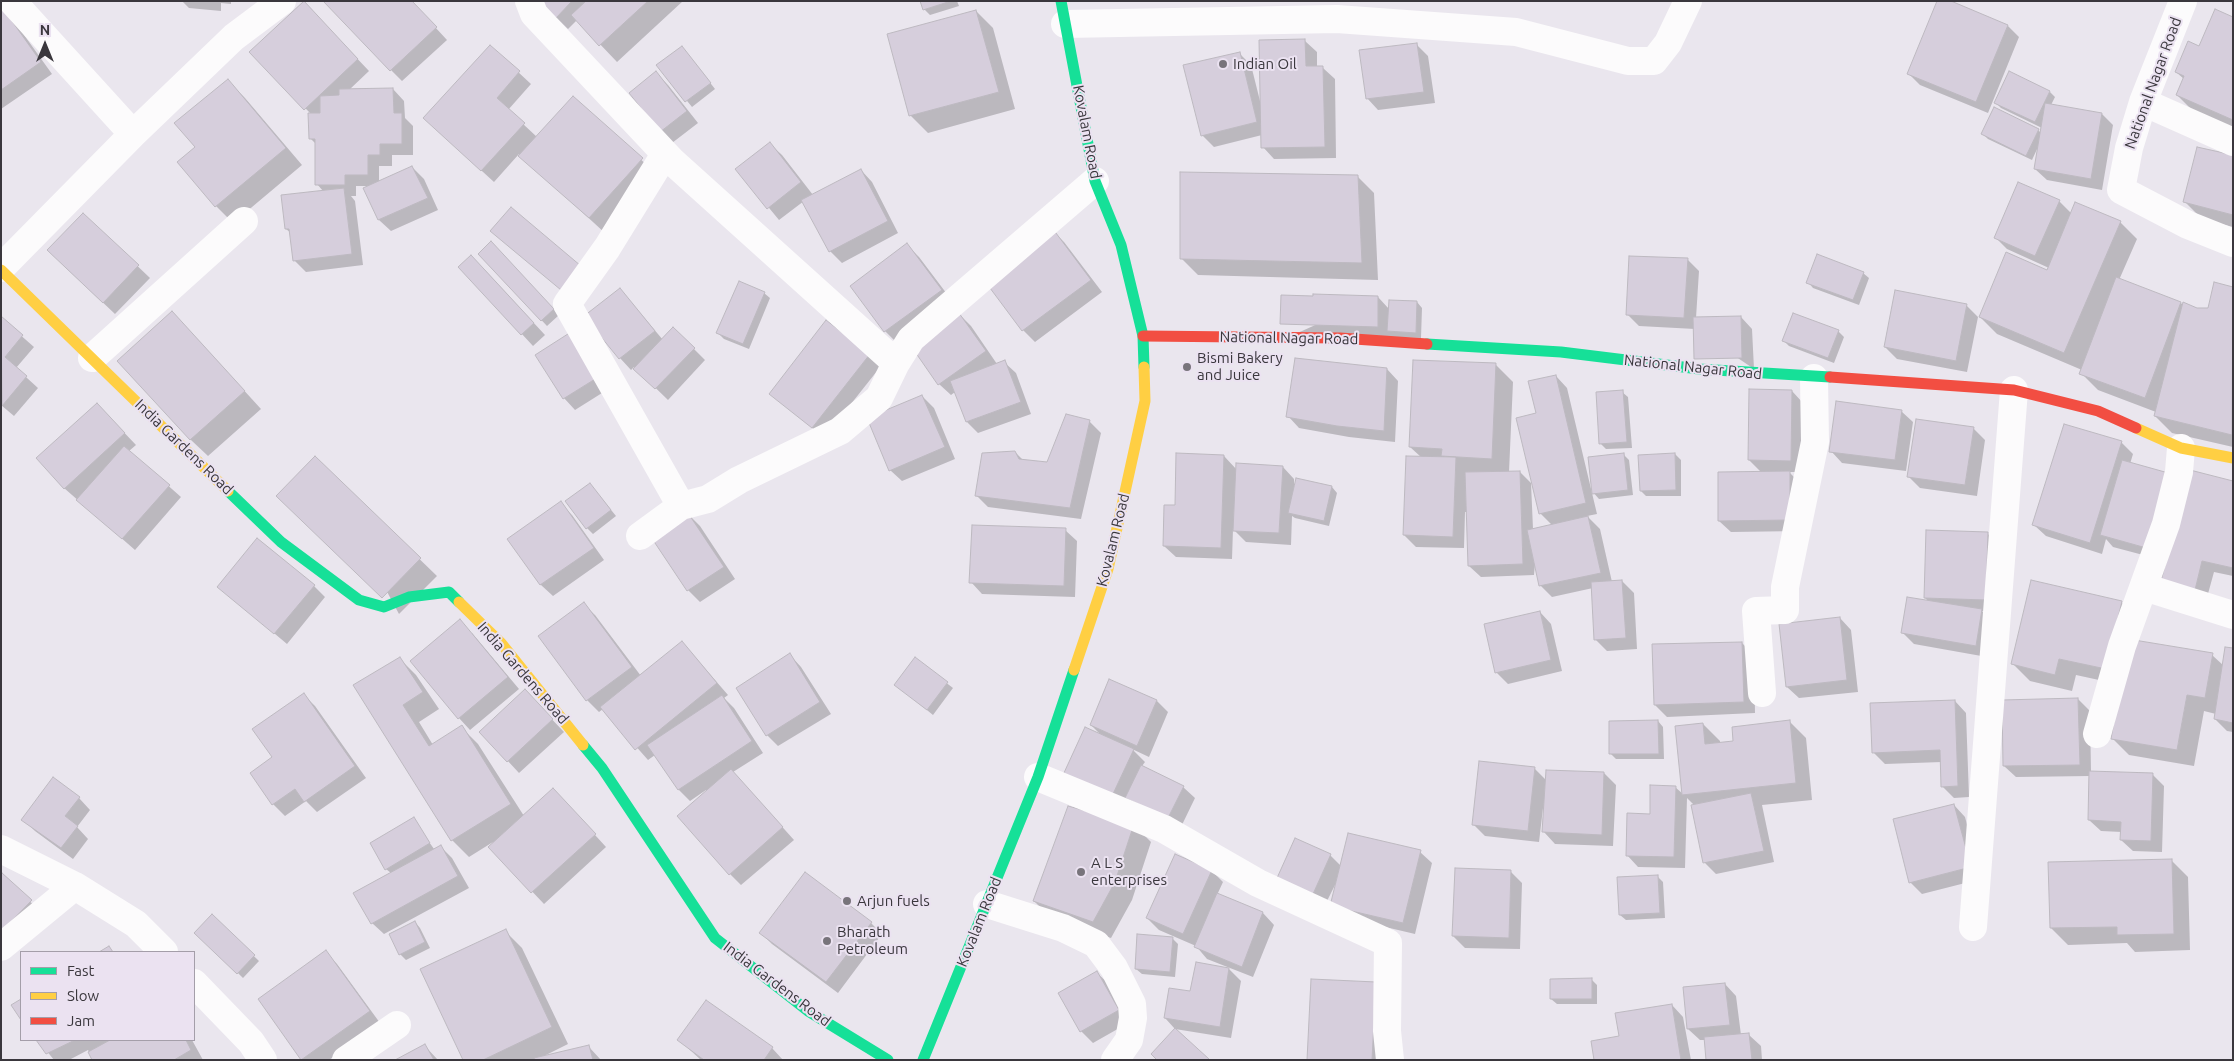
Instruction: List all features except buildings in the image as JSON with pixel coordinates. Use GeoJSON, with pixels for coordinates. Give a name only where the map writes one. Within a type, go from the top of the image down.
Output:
{"type":"FeatureCollection","features":[{"type":"Feature","properties":{"kind":"street"},"geometry":{"type":"LineString","coordinates":[[12,1],[133,134]]}},
{"type":"Feature","properties":{"kind":"street"},"geometry":{"type":"LineString","coordinates":[[1,269],[133,134],[234,38],[282,1]]}},
{"type":"Feature","properties":{"kind":"street"},"geometry":{"type":"LineString","coordinates":[[529,1],[534,14],[665,154],[896,363]]}},
{"type":"Feature","properties":{"kind":"street"},"geometry":{"type":"LineString","coordinates":[[1063,13],[1337,20],[1516,32],[1628,60],[1654,60],[1668,43],[1688,1]]}},
{"type":"Feature","properties":{"kind":"street","name":"National Nagar Road"},"geometry":{"type":"LineString","coordinates":[[2183,1],[2143,102],[2129,148],[2121,190],[2188,225],[2233,243]]}},
{"type":"Feature","properties":{"kind":"street","name":"Kovalam Road"},"geometry":{"type":"LineString","coordinates":[[923,1060],[1038,777],[1108,569],[1145,401],[1143,336],[1122,245],[1095,180],[1063,13]]}},
{"type":"Feature","properties":{"kind":"street"},"geometry":{"type":"LineString","coordinates":[[2143,102],[2233,142]]}},
{"type":"Feature","properties":{"kind":"street"},"geometry":{"type":"LineString","coordinates":[[665,154],[607,248],[567,304],[681,506]]}},
{"type":"Feature","properties":{"kind":"street"},"geometry":{"type":"LineString","coordinates":[[640,536],[681,506],[708,499],[739,480],[840,431],[879,398],[896,363],[911,339],[1095,180]]}},
{"type":"Feature","properties":{"kind":"street"},"geometry":{"type":"LineString","coordinates":[[92,358],[244,221]]}},
{"type":"Feature","properties":{"kind":"street","name":"India Gardens Road"},"geometry":{"type":"LineString","coordinates":[[1,269],[281,542],[359,600],[384,607],[408,597],[450,592],[500,643],[602,768],[714,938],[808,1011],[888,1060]]}},
{"type":"Feature","properties":{"kind":"street","name":"National Nagar Road"},"geometry":{"type":"LineString","coordinates":[[1143,336],[1378,340],[1561,352],[1699,369],[2014,390],[2098,411],[2181,448],[2233,458]]}},
{"type":"Feature","properties":{"kind":"street"},"geometry":{"type":"LineString","coordinates":[[1762,693],[1756,611],[1785,610],[1785,587],[1815,442],[1814,378]]}},
{"type":"Feature","properties":{"kind":"street"},"geometry":{"type":"LineString","coordinates":[[1973,927],[2014,390]]}},
{"type":"Feature","properties":{"kind":"street"},"geometry":{"type":"LineString","coordinates":[[2097,734],[2122,646],[2166,524],[2179,472],[2181,448]]}},
{"type":"Feature","properties":{"kind":"street"},"geometry":{"type":"LineString","coordinates":[[2144,587],[2233,615]]}},
{"type":"Feature","properties":{"kind":"street"},"geometry":{"type":"LineString","coordinates":[[1038,777],[1164,829],[1258,883],[1388,943],[1387,1031],[1390,1060]]}},
{"type":"Feature","properties":{"kind":"street"},"geometry":{"type":"LineString","coordinates":[[1,850],[75,886],[136,924],[163,951]]}},
{"type":"Feature","properties":{"kind":"street"},"geometry":{"type":"LineString","coordinates":[[1,946],[75,886]]}},
{"type":"Feature","properties":{"kind":"street"},"geometry":{"type":"LineString","coordinates":[[987,904],[1063,928],[1096,944],[1114,968],[1132,1004],[1133,1018],[1128,1040],[1116,1060]]}},
{"type":"Feature","properties":{"kind":"street"},"geometry":{"type":"LineString","coordinates":[[195,984],[251,1042],[263,1060]]}},
{"type":"Feature","properties":{"kind":"street"},"geometry":{"type":"LineString","coordinates":[[346,1060],[397,1025]]}},
{"type":"Feature","properties":{"kind":"traffic: fast"},"geometry":{"type":"LineString","coordinates":[[1061,1],[1095,181],[1121,245],[1143,336],[1144,367]]}},
{"type":"Feature","properties":{"kind":"traffic: fast"},"geometry":{"type":"LineString","coordinates":[[1427,344],[1561,352],[1699,369],[1830,377]]}},
{"type":"Feature","properties":{"kind":"traffic: fast"},"geometry":{"type":"LineString","coordinates":[[228,491],[281,542],[359,600],[384,607],[409,597],[449,592],[459,602]]}},
{"type":"Feature","properties":{"kind":"traffic: fast"},"geometry":{"type":"LineString","coordinates":[[923,1060],[1038,777],[1074,670]]}},
{"type":"Feature","properties":{"kind":"traffic: fast"},"geometry":{"type":"LineString","coordinates":[[583,745],[602,768],[715,938],[808,1011],[888,1060]]}},
{"type":"Feature","properties":{"kind":"traffic: slow"},"geometry":{"type":"LineString","coordinates":[[1,270],[228,491]]}},
{"type":"Feature","properties":{"kind":"traffic: slow"},"geometry":{"type":"LineString","coordinates":[[1074,670],[1108,569],[1145,401],[1144,367]]}},
{"type":"Feature","properties":{"kind":"traffic: slow"},"geometry":{"type":"LineString","coordinates":[[2136,428],[2181,448],[2233,458]]}},
{"type":"Feature","properties":{"kind":"traffic: slow"},"geometry":{"type":"LineString","coordinates":[[459,602],[501,643],[583,745]]}},
{"type":"Feature","properties":{"kind":"traffic: jam"},"geometry":{"type":"LineString","coordinates":[[1143,336],[1340,338],[1427,344]]}},
{"type":"Feature","properties":{"kind":"traffic: jam"},"geometry":{"type":"LineString","coordinates":[[1830,377],[2014,390],[2098,411],[2136,428]]}},
{"type":"Feature","properties":{"kind":"place","name":"Indian Oil"},"geometry":{"type":"Point","coordinates":[1223,64]}},
{"type":"Feature","properties":{"kind":"place","name":"Bismi Bakery and Juice"},"geometry":{"type":"Point","coordinates":[1187,367]}},
{"type":"Feature","properties":{"kind":"place","name":"A L S enterprises"},"geometry":{"type":"Point","coordinates":[1081,872]}},
{"type":"Feature","properties":{"kind":"place","name":"Arjun fuels"},"geometry":{"type":"Point","coordinates":[847,901]}},
{"type":"Feature","properties":{"kind":"place","name":"Bharath Petroleum"},"geometry":{"type":"Point","coordinates":[827,941]}}]}
